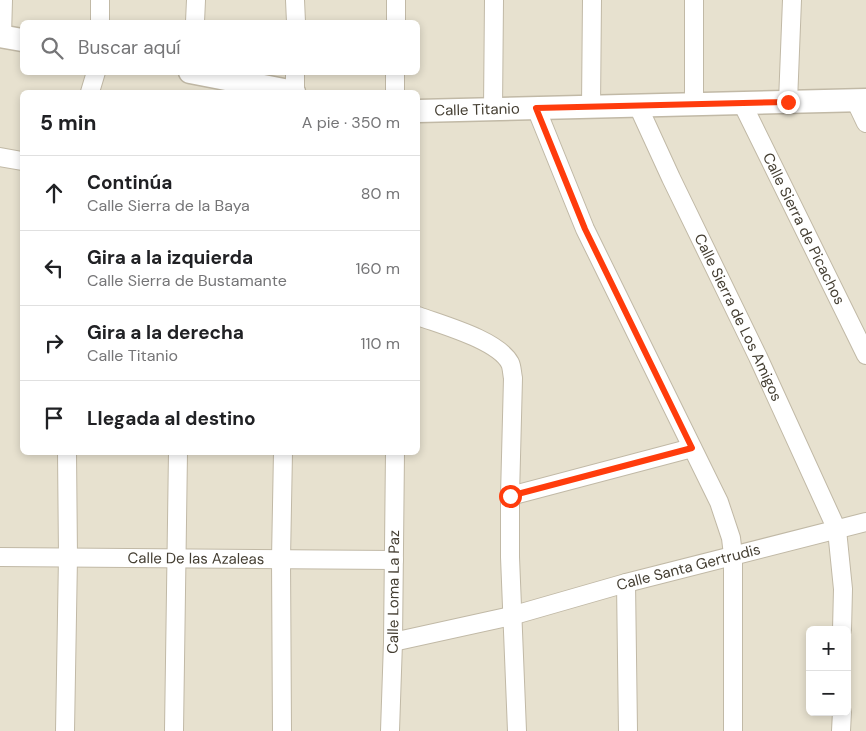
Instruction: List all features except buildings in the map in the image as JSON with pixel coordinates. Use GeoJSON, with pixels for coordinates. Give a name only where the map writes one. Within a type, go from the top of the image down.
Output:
{"type":"FeatureCollection","features":[{"type":"Feature","properties":{"kind":"street"},"geometry":{"type":"LineString","coordinates":[[3,0],[8,38]]}},
{"type":"Feature","properties":{"kind":"street"},"geometry":{"type":"LineString","coordinates":[[100,0],[100,20]]}},
{"type":"Feature","properties":{"kind":"street"},"geometry":{"type":"LineString","coordinates":[[195,20],[196,0]]}},
{"type":"Feature","properties":{"kind":"street"},"geometry":{"type":"LineString","coordinates":[[296,0],[296,20]]}},
{"type":"Feature","properties":{"kind":"street"},"geometry":{"type":"LineString","coordinates":[[396,0],[396,20]]}},
{"type":"Feature","properties":{"kind":"street"},"geometry":{"type":"LineString","coordinates":[[493,109],[494,0]]}},
{"type":"Feature","properties":{"kind":"street"},"geometry":{"type":"LineString","coordinates":[[591,107],[592,0]]}},
{"type":"Feature","properties":{"kind":"street"},"geometry":{"type":"LineString","coordinates":[[694,0],[694,104]]}},
{"type":"Feature","properties":{"kind":"street"},"geometry":{"type":"LineString","coordinates":[[788,102],[792,0]]}},
{"type":"Feature","properties":{"kind":"street"},"geometry":{"type":"LineString","coordinates":[[91,90],[95,75]]}},
{"type":"Feature","properties":{"kind":"street"},"geometry":{"type":"LineString","coordinates":[[203,75],[283,90]]}},
{"type":"Feature","properties":{"kind":"street"},"geometry":{"type":"LineString","coordinates":[[294,90],[295,75]]}},
{"type":"Feature","properties":{"kind":"street"},"geometry":{"type":"LineString","coordinates":[[395,75],[395,90]]}},
{"type":"Feature","properties":{"kind":"street"},"geometry":{"type":"LineString","coordinates":[[860,100],[866,123]]}},
{"type":"Feature","properties":{"kind":"street","name":"Calle Titanio"},"geometry":{"type":"LineString","coordinates":[[420,111],[860,100]]}},
{"type":"Feature","properties":{"kind":"street","name":"Calle Sierra de Picachos"},"geometry":{"type":"LineString","coordinates":[[742,103],[866,355]]}},
{"type":"Feature","properties":{"kind":"street","name":"Calle Sierra de Los Amigos"},"geometry":{"type":"LineString","coordinates":[[638,106],[758,357],[837,530],[843,589],[842,626]]}},
{"type":"Feature","properties":{"kind":"street"},"geometry":{"type":"LineString","coordinates":[[536,108],[585,229],[692,448],[732,538],[733,731]]}},
{"type":"Feature","properties":{"kind":"street"},"geometry":{"type":"LineString","coordinates":[[0,157],[20,161]]}},
{"type":"Feature","properties":{"kind":"street"},"geometry":{"type":"LineString","coordinates":[[420,317],[484,341],[501,352],[510,363],[513,378],[510,496],[511,616],[517,731]]}},
{"type":"Feature","properties":{"kind":"street"},"geometry":{"type":"LineString","coordinates":[[510,496],[692,448]]}},
{"type":"Feature","properties":{"kind":"street"},"geometry":{"type":"LineString","coordinates":[[65,731],[68,557],[67,455]]}},
{"type":"Feature","properties":{"kind":"street"},"geometry":{"type":"LineString","coordinates":[[174,731],[178,455]]}},
{"type":"Feature","properties":{"kind":"street"},"geometry":{"type":"LineString","coordinates":[[282,731],[281,559],[283,455]]}},
{"type":"Feature","properties":{"kind":"street","name":"Calle Loma La Paz"},"geometry":{"type":"LineString","coordinates":[[390,731],[395,455]]}},
{"type":"Feature","properties":{"kind":"street","name":"Calle Santa Gertrudis"},"geometry":{"type":"LineString","coordinates":[[393,642],[511,616],[626,583],[866,522]]}},
{"type":"Feature","properties":{"kind":"street","name":"Calle De las Azaleas"},"geometry":{"type":"LineString","coordinates":[[0,557],[394,560]]}},
{"type":"Feature","properties":{"kind":"street"},"geometry":{"type":"LineString","coordinates":[[626,583],[628,731]]}},
{"type":"Feature","properties":{"kind":"street"},"geometry":{"type":"LineString","coordinates":[[842,716],[842,731]]}},
{"type":"Feature","properties":{"kind":"shaded area"},"geometry":{"type":"Polygon","coordinates":[[[0,0],[866,0],[866,731],[0,731],[0,0]]]}},
{"type":"Feature","properties":{"kind":"route"},"geometry":{"type":"LineString","coordinates":[[510,496],[692,448],[585,229],[536,108],[788,102]]}}]}
